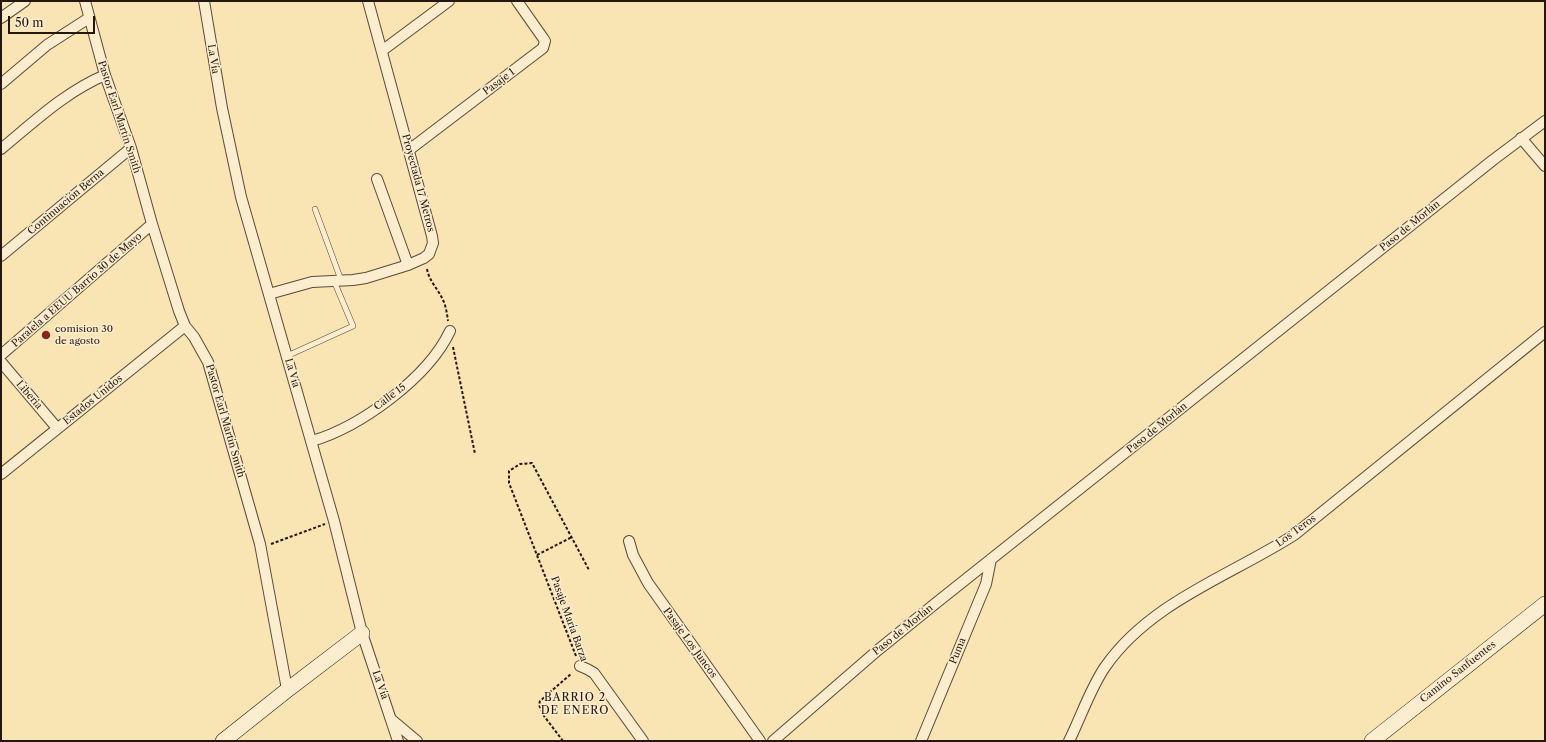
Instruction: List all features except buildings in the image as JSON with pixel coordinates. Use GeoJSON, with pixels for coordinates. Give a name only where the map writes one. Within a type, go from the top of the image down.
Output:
{"type":"FeatureCollection","features":[{"type":"Feature","properties":{"kind":"street"},"geometry":{"type":"LineString","coordinates":[[1,18],[25,1]]}},
{"type":"Feature","properties":{"kind":"street","name":"Pastor Earl Martín Smith"},"geometry":{"type":"LineString","coordinates":[[85,1],[105,75],[131,148],[152,224],[185,326],[194,337],[208,362],[260,544],[286,684],[286,691]]}},
{"type":"Feature","properties":{"kind":"street","name":"La Vía"},"geometry":{"type":"LineString","coordinates":[[204,1],[222,108],[234,168],[250,230],[334,521],[362,633],[398,741]]}},
{"type":"Feature","properties":{"kind":"street","name":"Proyectada 17 Metros"},"geometry":{"type":"LineString","coordinates":[[368,1],[383,50],[432,236],[432,249],[424,258]]}},
{"type":"Feature","properties":{"kind":"street"},"geometry":{"type":"LineString","coordinates":[[383,50],[449,1]]}},
{"type":"Feature","properties":{"kind":"street","name":"Pasaje 1"},"geometry":{"type":"LineString","coordinates":[[409,150],[543,48],[545,41],[517,1]]}},
{"type":"Feature","properties":{"kind":"street"},"geometry":{"type":"LineString","coordinates":[[1,84],[47,45],[89,18]]}},
{"type":"Feature","properties":{"kind":"street"},"geometry":{"type":"LineString","coordinates":[[1,149],[66,96],[88,82],[105,75]]}},
{"type":"Feature","properties":{"kind":"street","name":"Paso de Morlán"},"geometry":{"type":"LineString","coordinates":[[773,741],[878,650],[1521,138],[1545,121]]}},
{"type":"Feature","properties":{"kind":"street"},"geometry":{"type":"LineString","coordinates":[[1521,138],[1545,166]]}},
{"type":"Feature","properties":{"kind":"street","name":"Continuación Berna"},"geometry":{"type":"LineString","coordinates":[[1,256],[131,148]]}},
{"type":"Feature","properties":{"kind":"street"},"geometry":{"type":"LineString","coordinates":[[377,179],[408,265]]}},
{"type":"Feature","properties":{"kind":"street","name":"Paralela a EEUU Barrio 30 de Mayo"},"geometry":{"type":"LineString","coordinates":[[1,355],[152,224]]}},
{"type":"Feature","properties":{"kind":"street"},"geometry":{"type":"LineString","coordinates":[[269,294],[312,282],[366,278],[408,265],[424,258]]}},
{"type":"Feature","properties":{"kind":"street","name":"Estados Unidos"},"geometry":{"type":"LineString","coordinates":[[1,474],[185,326]]}},
{"type":"Feature","properties":{"kind":"street","name":"Calle 15"},"geometry":{"type":"LineString","coordinates":[[312,442],[340,430],[362,418],[401,389],[429,362],[444,344],[450,331]]}},
{"type":"Feature","properties":{"kind":"street","name":"Los Teros"},"geometry":{"type":"LineString","coordinates":[[1069,741],[1100,676],[1124,643],[1136,631],[1155,616],[1174,604],[1212,581],[1267,552],[1294,535],[1545,332]]}},
{"type":"Feature","properties":{"kind":"street","name":"Liberia"},"geometry":{"type":"LineString","coordinates":[[1,362],[57,428]]}},
{"type":"Feature","properties":{"kind":"street","name":"Pasaje Los Juncos"},"geometry":{"type":"LineString","coordinates":[[629,541],[633,555],[648,583],[760,741]]}},
{"type":"Feature","properties":{"kind":"street","name":"Puma"},"geometry":{"type":"LineString","coordinates":[[922,741],[986,584],[991,560]]}},
{"type":"Feature","properties":{"kind":"street","name":"Camino Sanfuentes"},"geometry":{"type":"LineString","coordinates":[[1372,741],[1545,604]]}},
{"type":"Feature","properties":{"kind":"street"},"geometry":{"type":"LineString","coordinates":[[223,741],[362,633]]}},
{"type":"Feature","properties":{"kind":"street"},"geometry":{"type":"LineString","coordinates":[[580,666],[594,673],[643,741]]}},
{"type":"Feature","properties":{"kind":"street"},"geometry":{"type":"LineString","coordinates":[[392,720],[417,741]]}},
{"type":"Feature","properties":{"kind":"lane"},"geometry":{"type":"LineString","coordinates":[[287,356],[352,326],[315,209]]}},
{"type":"Feature","properties":{"kind":"path"},"geometry":{"type":"LineString","coordinates":[[424,258],[428,274],[443,300],[475,454]]}},
{"type":"Feature","properties":{"kind":"path","name":"Pasaje María Barza"},"geometry":{"type":"LineString","coordinates":[[563,741],[544,716],[538,705],[540,701],[580,666],[509,483],[509,471],[520,464],[532,463],[572,537]]}},
{"type":"Feature","properties":{"kind":"path"},"geometry":{"type":"LineString","coordinates":[[260,544],[279,542],[334,521]]}},
{"type":"Feature","properties":{"kind":"path"},"geometry":{"type":"LineString","coordinates":[[537,554],[572,537],[589,570]]}},
{"type":"Feature","properties":{"kind":"place","name":"comision 30 de agosto"},"geometry":{"type":"Point","coordinates":[46,335]}},
{"type":"Feature","properties":{"kind":"district","name":"BARRIO 2 DE ENERO"},"geometry":{"type":"Point","coordinates":[575,704]}}]}
